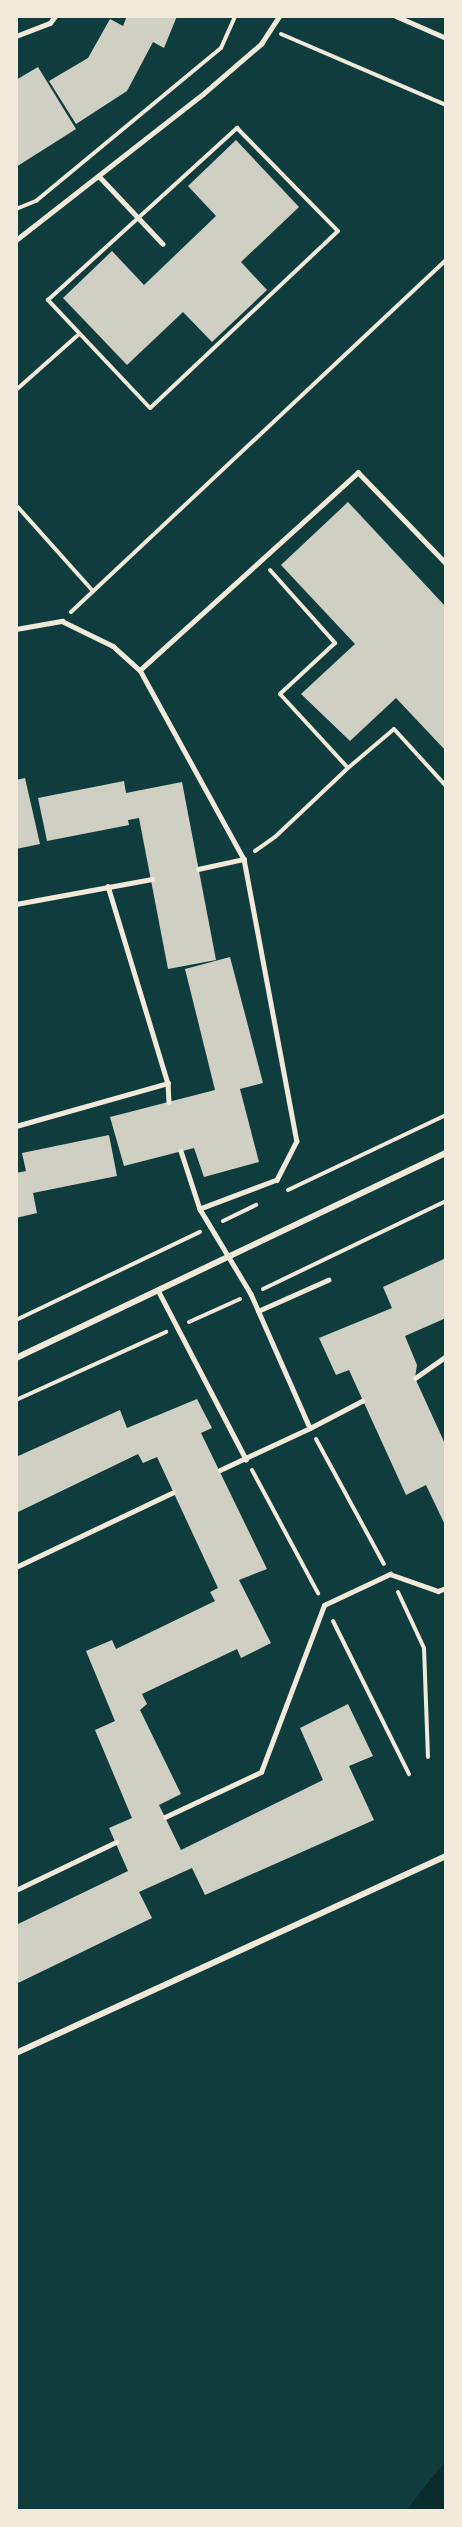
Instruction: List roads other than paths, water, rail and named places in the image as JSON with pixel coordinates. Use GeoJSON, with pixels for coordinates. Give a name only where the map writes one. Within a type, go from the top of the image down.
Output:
{"type":"FeatureCollection","features":[{"type":"Feature","properties":{"kind":"street"},"geometry":{"type":"LineString","coordinates":[[16,1358],[446,1153]]}},
{"type":"Feature","properties":{"kind":"street"},"geometry":{"type":"LineString","coordinates":[[16,2053],[446,1856]]}},
{"type":"Feature","properties":{"kind":"lane"},"geometry":{"type":"LineString","coordinates":[[16,36],[50,23],[55,16]]}},
{"type":"Feature","properties":{"kind":"lane"},"geometry":{"type":"LineString","coordinates":[[16,240],[203,94],[261,44],[279,16]]}},
{"type":"Feature","properties":{"kind":"lane"},"geometry":{"type":"LineString","coordinates":[[396,16],[446,38]]}},
{"type":"Feature","properties":{"kind":"lane"},"geometry":{"type":"LineString","coordinates":[[99,176],[163,244]]}},
{"type":"Feature","properties":{"kind":"lane"},"geometry":{"type":"LineString","coordinates":[[140,670],[358,472],[446,562]]}},
{"type":"Feature","properties":{"kind":"lane"},"geometry":{"type":"LineString","coordinates":[[16,629],[62,621],[113,646],[140,670],[244,859],[297,1141],[277,1180],[200,1209]]}},
{"type":"Feature","properties":{"kind":"lane"},"geometry":{"type":"LineString","coordinates":[[198,869],[244,859]]}},
{"type":"Feature","properties":{"kind":"lane"},"geometry":{"type":"LineString","coordinates":[[16,904],[152,879]]}},
{"type":"Feature","properties":{"kind":"lane"},"geometry":{"type":"LineString","coordinates":[[108,886],[168,1083],[169,1102]]}},
{"type":"Feature","properties":{"kind":"lane"},"geometry":{"type":"LineString","coordinates":[[16,1126],[168,1083]]}},
{"type":"Feature","properties":{"kind":"lane"},"geometry":{"type":"LineString","coordinates":[[181,1151],[200,1209],[209,1227],[231,1256],[251,1294],[310,1428]]}},
{"type":"Feature","properties":{"kind":"lane"},"geometry":{"type":"LineString","coordinates":[[258,1311],[327,1280]]}},
{"type":"Feature","properties":{"kind":"lane"},"geometry":{"type":"LineString","coordinates":[[158,1290],[179,1326],[246,1459]]}},
{"type":"Feature","properties":{"kind":"lane"},"geometry":{"type":"LineString","coordinates":[[415,1378],[444,1356],[446,1363]]}},
{"type":"Feature","properties":{"kind":"lane"},"geometry":{"type":"LineString","coordinates":[[220,1470],[362,1401]]}},
{"type":"Feature","properties":{"kind":"lane"},"geometry":{"type":"LineString","coordinates":[[16,1567],[172,1493]]}},
{"type":"Feature","properties":{"kind":"lane"},"geometry":{"type":"LineString","coordinates":[[165,1817],[261,1772],[324,1605],[390,1574],[446,1596]]}},
{"type":"Feature","properties":{"kind":"lane"},"geometry":{"type":"LineString","coordinates":[[438,1591],[446,1588]]}},
{"type":"Feature","properties":{"kind":"lane"},"geometry":{"type":"LineString","coordinates":[[16,1890],[116,1842]]}},
{"type":"Feature","properties":{"kind":"water"},"geometry":{"type":"Polygon","coordinates":[[[445,2462],[445,2510],[407,2510],[425,2486],[445,2462]]]}}]}
